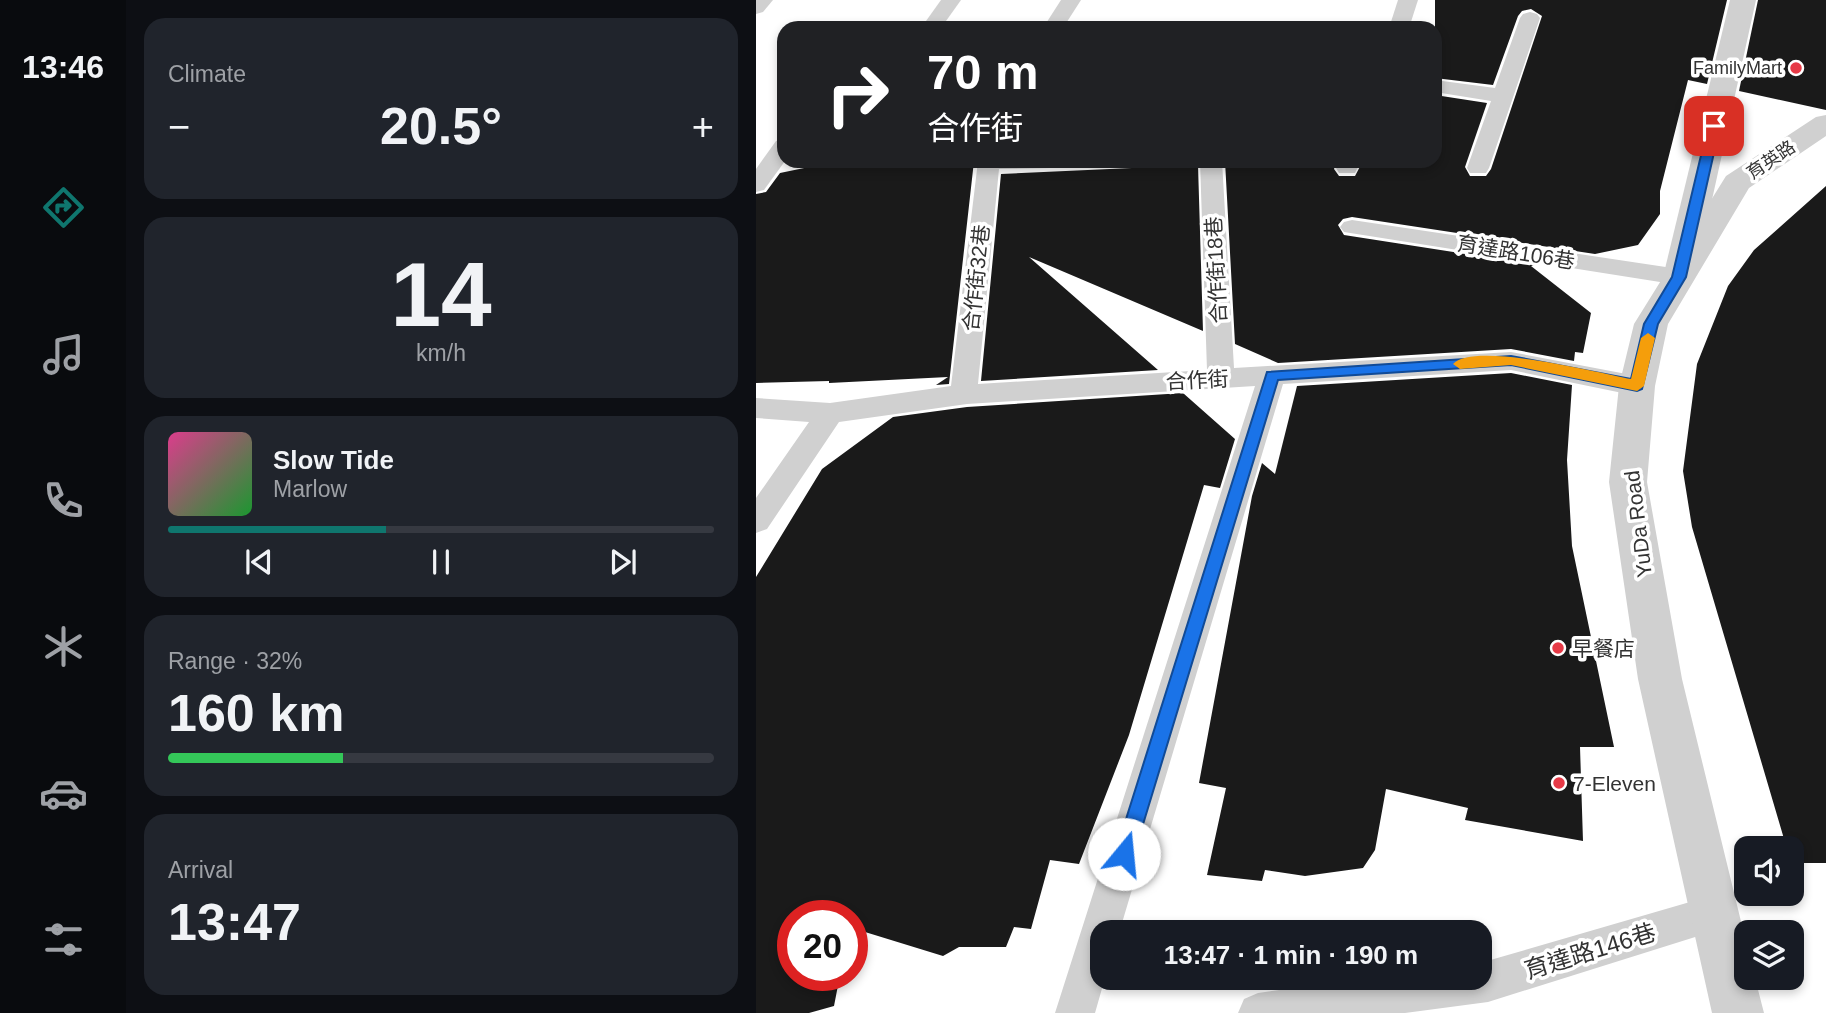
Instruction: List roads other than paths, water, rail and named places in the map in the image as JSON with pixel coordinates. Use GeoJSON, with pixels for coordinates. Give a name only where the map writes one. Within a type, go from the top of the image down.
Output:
{"type":"FeatureCollection","features":[{"type":"Feature","properties":{"kind":"street","name":"YuDa Road"},"geometry":{"type":"LineString","coordinates":[[1738,1013],[1660,679],[1628,482],[1637,386],[1651,324],[1679,277],[1743,0]]}},
{"type":"Feature","properties":{"kind":"street","name":"育英路"},"geometry":{"type":"LineString","coordinates":[[1679,277],[1737,183],[1826,123]]}},
{"type":"Feature","properties":{"kind":"lane"},"geometry":{"type":"LineString","coordinates":[[756,8],[763,0]]}},
{"type":"Feature","properties":{"kind":"lane"},"geometry":{"type":"LineString","coordinates":[[936,21],[951,0]]}},
{"type":"Feature","properties":{"kind":"lane"},"geometry":{"type":"LineString","coordinates":[[1058,21],[1071,0]]}},
{"type":"Feature","properties":{"kind":"lane"},"geometry":{"type":"LineString","coordinates":[[1401,21],[1408,0]]}},
{"type":"Feature","properties":{"kind":"lane"},"geometry":{"type":"LineString","coordinates":[[1478,168],[1530,18]]}},
{"type":"Feature","properties":{"kind":"lane"},"geometry":{"type":"LineString","coordinates":[[1442,87],[1503,96]]}},
{"type":"Feature","properties":{"kind":"lane"},"geometry":{"type":"LineString","coordinates":[[756,185],[777,156]]}},
{"type":"Feature","properties":{"kind":"lane","name":"合作街32巷"},"geometry":{"type":"LineString","coordinates":[[967,394],[964,382],[988,168]]}},
{"type":"Feature","properties":{"kind":"lane","name":"合作街18巷"},"geometry":{"type":"LineString","coordinates":[[1211,168],[1221,378]]}},
{"type":"Feature","properties":{"kind":"lane","name":"育達路106巷"},"geometry":{"type":"LineString","coordinates":[[1352,227],[1679,277]]}},
{"type":"Feature","properties":{"kind":"lane","name":"合作街"},"geometry":{"type":"LineString","coordinates":[[756,408],[830,413],[967,394],[1511,360],[1637,386]]}},
{"type":"Feature","properties":{"kind":"lane"},"geometry":{"type":"LineString","coordinates":[[1075,1013],[1272,376]]}},
{"type":"Feature","properties":{"kind":"lane"},"geometry":{"type":"LineString","coordinates":[[756,521],[830,413]]}},
{"type":"Feature","properties":{"kind":"lane","name":"育達路146巷"},"geometry":{"type":"LineString","coordinates":[[1258,1013],[1488,982],[1714,914]]}},
{"type":"Feature","properties":{"kind":"place","name":"FamilyMart"},"geometry":{"type":"Point","coordinates":[1796,68]}},
{"type":"Feature","properties":{"kind":"place","name":"早餐店"},"geometry":{"type":"Point","coordinates":[1558,648]}},
{"type":"Feature","properties":{"kind":"place","name":"7-Eleven"},"geometry":{"type":"Point","coordinates":[1559,783]}}]}
